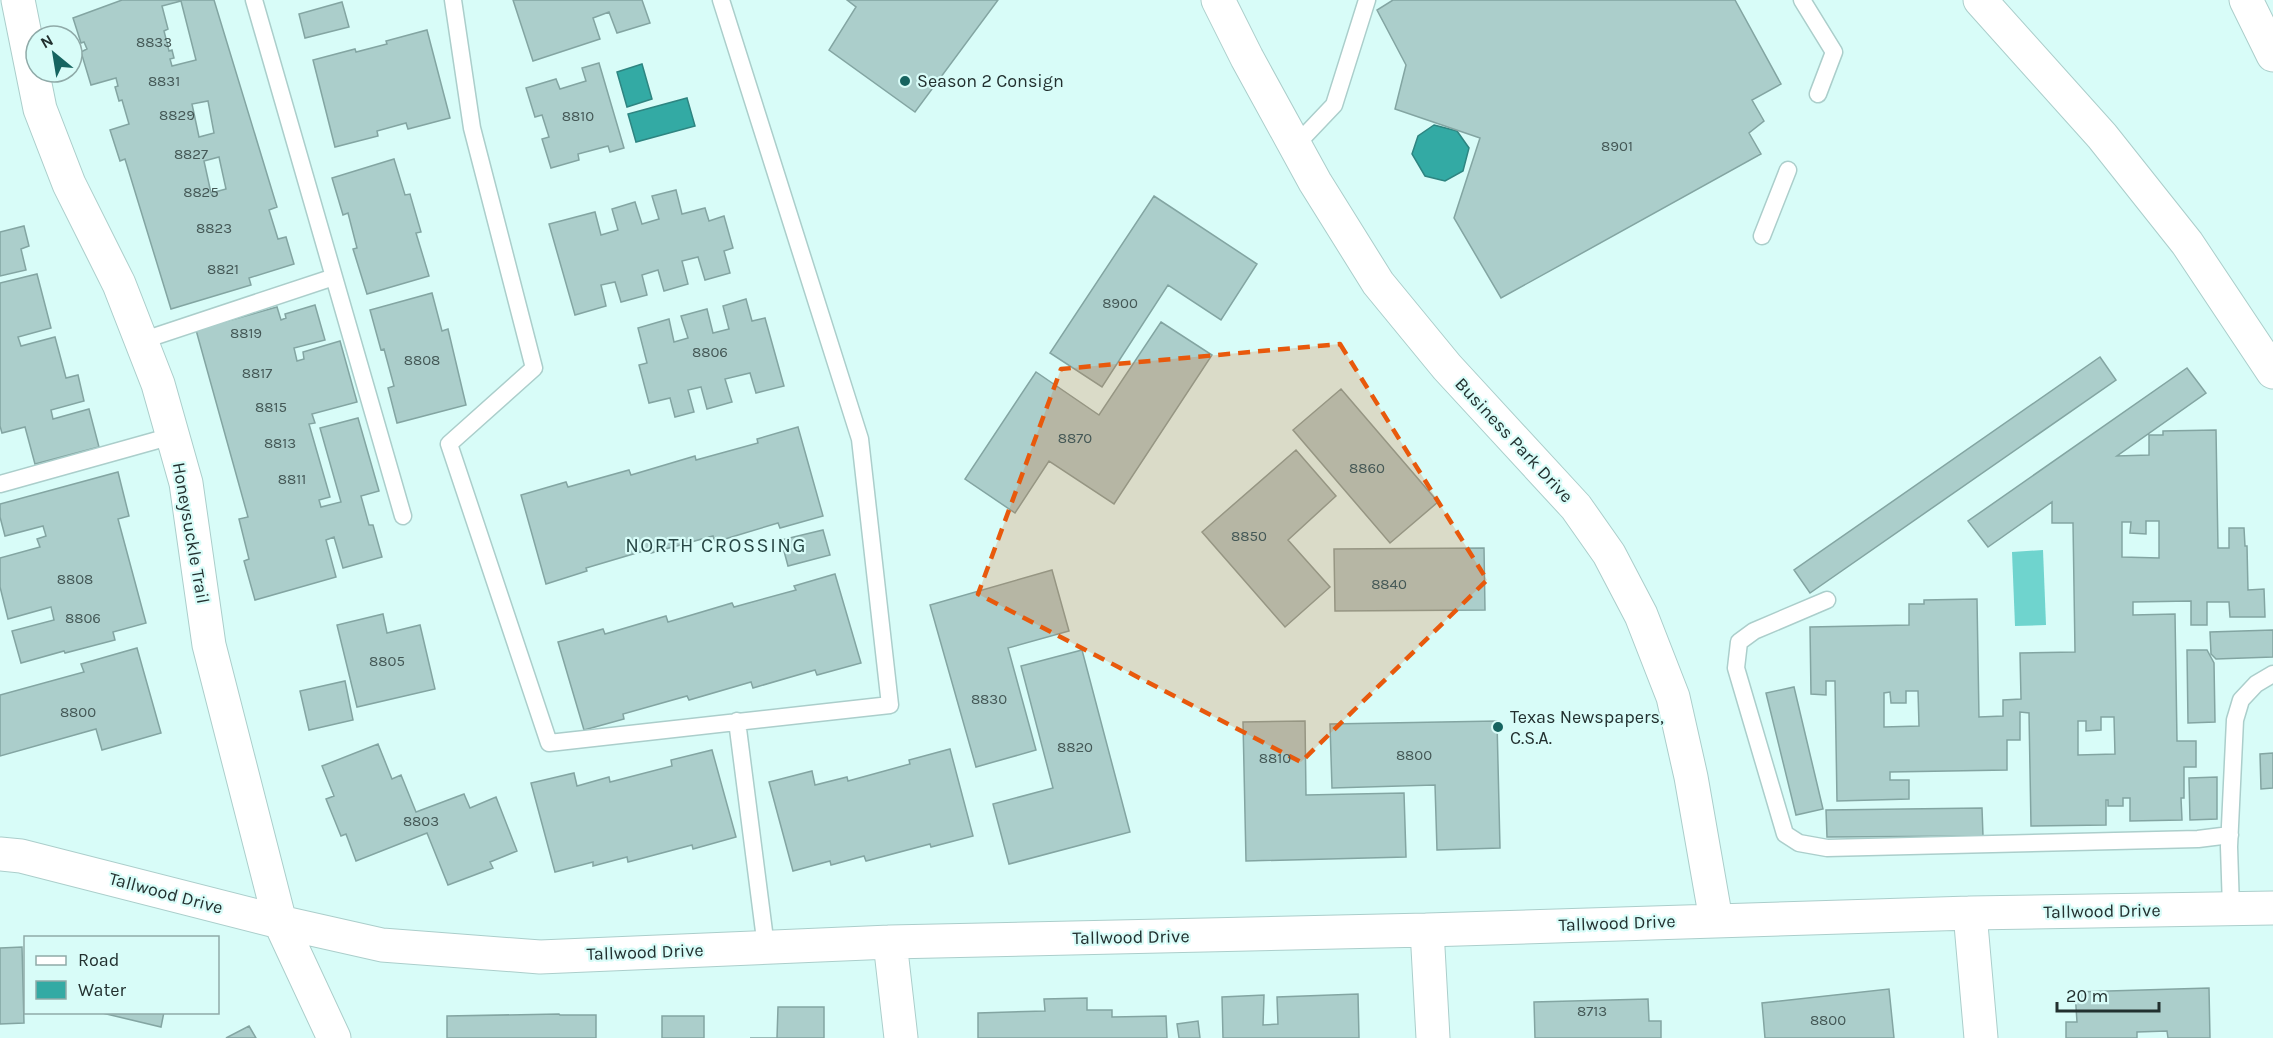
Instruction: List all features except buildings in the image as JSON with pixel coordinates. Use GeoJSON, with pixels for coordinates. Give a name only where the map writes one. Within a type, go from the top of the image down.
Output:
{"type":"FeatureCollection","features":[{"type":"Feature","properties":{"kind":"main road","name":"Honeysuckle Trail"},"geometry":{"type":"LineString","coordinates":[[18,0],[40,109],[69,184],[119,284],[158,384],[186,483],[194,553],[209,645],[279,922],[334,1038]]}},
{"type":"Feature","properties":{"kind":"main road","name":"Business Park Drive"},"geometry":{"type":"LineString","coordinates":[[1218,0],[1315,182],[1378,283],[1447,367],[1576,507],[1609,554],[1641,615],[1673,698],[1691,777],[1716,920]]}},
{"type":"Feature","properties":{"kind":"main road"},"geometry":{"type":"LineString","coordinates":[[1980,0],[2102,136],[2180,234],[2273,372]]}},
{"type":"Feature","properties":{"kind":"main road"},"geometry":{"type":"LineString","coordinates":[[2246,0],[2273,55]]}},
{"type":"Feature","properties":{"kind":"main road","name":"Tallwood Drive"},"geometry":{"type":"LineString","coordinates":[[0,854],[21,856],[279,922],[382,945],[540,957],[890,942],[1427,930],[1970,913],[2273,908]]}},
{"type":"Feature","properties":{"kind":"main road"},"geometry":{"type":"LineString","coordinates":[[1970,913],[1981,1038]]}},
{"type":"Feature","properties":{"kind":"main road"},"geometry":{"type":"LineString","coordinates":[[1427,930],[1433,1038]]}},
{"type":"Feature","properties":{"kind":"main road"},"geometry":{"type":"LineString","coordinates":[[890,942],[901,1038]]}},
{"type":"Feature","properties":{"kind":"lane"},"geometry":{"type":"LineString","coordinates":[[254,0],[403,516]]}},
{"type":"Feature","properties":{"kind":"lane"},"geometry":{"type":"LineString","coordinates":[[453,0],[472,128],[534,369],[449,444],[549,743],[890,705],[860,439],[721,0]]}},
{"type":"Feature","properties":{"kind":"lane"},"geometry":{"type":"LineString","coordinates":[[1295,146],[1334,105],[1367,0]]}},
{"type":"Feature","properties":{"kind":"lane"},"geometry":{"type":"LineString","coordinates":[[1802,0],[1834,52],[1818,94]]}},
{"type":"Feature","properties":{"kind":"lane"},"geometry":{"type":"LineString","coordinates":[[1762,236],[1788,171]]}},
{"type":"Feature","properties":{"kind":"lane"},"geometry":{"type":"LineString","coordinates":[[141,340],[334,277]]}},
{"type":"Feature","properties":{"kind":"lane"},"geometry":{"type":"LineString","coordinates":[[0,484],[172,435]]}},
{"type":"Feature","properties":{"kind":"lane"},"geometry":{"type":"LineString","coordinates":[[1827,600],[1754,631],[1739,642],[1736,668],[1785,834],[1799,843],[1827,848],[2198,839],[2230,835]]}},
{"type":"Feature","properties":{"kind":"lane"},"geometry":{"type":"LineString","coordinates":[[2231,908],[2230,835],[2235,720],[2241,700],[2256,684],[2273,674]]}},
{"type":"Feature","properties":{"kind":"lane"},"geometry":{"type":"LineString","coordinates":[[737,722],[766,947]]}},
{"type":"Feature","properties":{"kind":"highlighted area"},"geometry":{"type":"Polygon","coordinates":[[[1340,344],[1487,580],[1301,762],[978,594],[1061,369],[1340,344]]]}},
{"type":"Feature","properties":{"kind":"shaded area"},"geometry":{"type":"Polygon","coordinates":[[[2043,550],[2046,625],[2015,626],[2012,552],[2043,550]]]}},
{"type":"Feature","properties":{"kind":"water"},"geometry":{"type":"Polygon","coordinates":[[[642,64],[652,99],[627,107],[617,72],[642,64]]]}},
{"type":"Feature","properties":{"kind":"water"},"geometry":{"type":"Polygon","coordinates":[[[687,98],[695,126],[636,142],[628,114],[687,98]]]}},
{"type":"Feature","properties":{"kind":"water"},"geometry":{"type":"Polygon","coordinates":[[[1434,125],[1457,131],[1469,148],[1463,171],[1445,181],[1425,176],[1412,154],[1418,136],[1434,125]]]}},
{"type":"Feature","properties":{"kind":"place","name":"Season 2 Consign"},"geometry":{"type":"Point","coordinates":[905,81]}},
{"type":"Feature","properties":{"kind":"place","name":"Texas Newspapers, C.S.A."},"geometry":{"type":"Point","coordinates":[1498,727]}},
{"type":"Feature","properties":{"kind":"district","name":"NORTH CROSSING"},"geometry":{"type":"Point","coordinates":[716,545]}}]}
